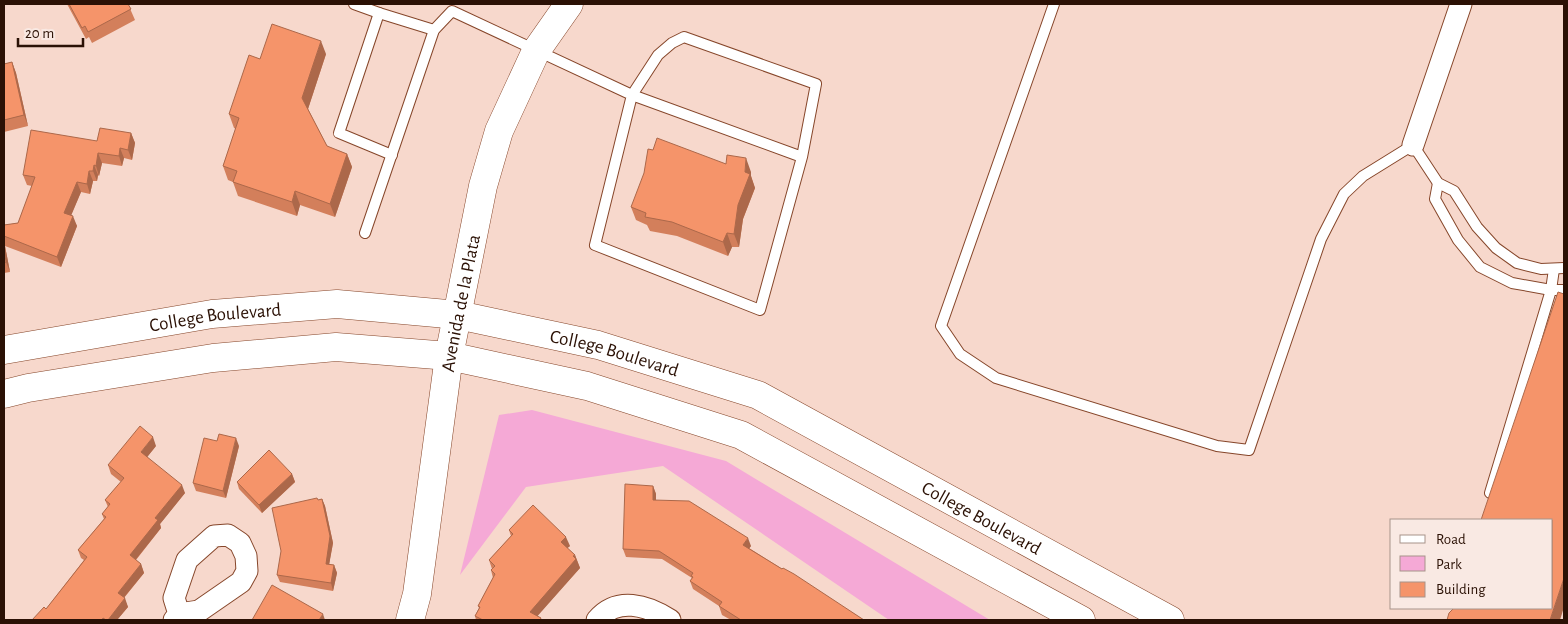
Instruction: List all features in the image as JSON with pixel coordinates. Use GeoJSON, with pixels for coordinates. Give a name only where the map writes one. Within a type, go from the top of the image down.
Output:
{"type":"FeatureCollection","features":[{"type":"Feature","properties":{"kind":"main road","name":"Avenida de la Plata"},"geometry":{"type":"LineString","coordinates":[[410,620],[417,594],[450,356],[483,186],[499,131],[536,51],[569,4]]}},
{"type":"Feature","properties":{"kind":"main road","name":"College Boulevard"},"geometry":{"type":"LineString","coordinates":[[4,350],[212,314],[337,304],[458,315],[598,345],[758,395],[1170,620]]}},
{"type":"Feature","properties":{"kind":"main road","name":"College Boulevard"},"geometry":{"type":"LineString","coordinates":[[4,394],[28,388],[214,358],[336,346],[450,356],[587,386],[741,434],[1081,620]]}},
{"type":"Feature","properties":{"kind":"street"},"geometry":{"type":"LineString","coordinates":[[1413,145],[1461,4]]}},
{"type":"Feature","properties":{"kind":"street"},"geometry":{"type":"LineString","coordinates":[[597,620],[603,613],[626,604],[654,610],[670,620]]}},
{"type":"Feature","properties":{"kind":"lane"},"geometry":{"type":"LineString","coordinates":[[354,4],[434,30]]}},
{"type":"Feature","properties":{"kind":"lane"},"geometry":{"type":"LineString","coordinates":[[1054,4],[941,326],[960,354],[996,378],[1218,446],[1248,450],[1321,239],[1344,194],[1363,176],[1413,145],[1438,183],[1454,191],[1477,227],[1496,248],[1517,263],[1541,270],[1559,268],[1550,290],[1488,501]]}},
{"type":"Feature","properties":{"kind":"lane"},"geometry":{"type":"LineString","coordinates":[[365,233],[434,30],[455,7],[536,51],[632,95],[802,157]]}},
{"type":"Feature","properties":{"kind":"lane"},"geometry":{"type":"LineString","coordinates":[[379,12],[339,133],[392,154]]}},
{"type":"Feature","properties":{"kind":"lane"},"geometry":{"type":"LineString","coordinates":[[684,37],[816,84],[802,157],[760,310],[595,245],[632,95],[658,55],[672,43],[684,37]]}},
{"type":"Feature","properties":{"kind":"lane"},"geometry":{"type":"LineString","coordinates":[[1438,183],[1435,199],[1458,240],[1480,267],[1512,283],[1550,290],[1564,290]]}},
{"type":"Feature","properties":{"kind":"green space"},"geometry":{"type":"Polygon","coordinates":[[[532,410],[726,461],[990,620],[889,620],[663,466],[526,487],[460,575],[499,415],[532,410]]]}},
{"type":"Feature","properties":{"kind":"building"},"geometry":{"type":"Polygon","coordinates":[[[69,4],[128,4],[131,9],[88,32],[85,26],[82,28],[69,4]]]}},
{"type":"Feature","properties":{"kind":"building"},"geometry":{"type":"Polygon","coordinates":[[[272,24],[321,41],[302,98],[327,146],[347,154],[330,204],[295,191],[292,202],[233,182],[237,171],[223,166],[239,118],[229,114],[249,55],[260,59],[272,24]]]}},
{"type":"Feature","properties":{"kind":"building"},"geometry":{"type":"Polygon","coordinates":[[[12,62],[24,115],[4,120],[4,64],[12,62]]]}},
{"type":"Feature","properties":{"kind":"building"},"geometry":{"type":"Polygon","coordinates":[[[100,128],[131,133],[128,150],[120,148],[119,156],[98,153],[96,166],[94,165],[93,171],[89,171],[87,184],[77,182],[64,213],[73,216],[57,257],[4,236],[4,225],[18,223],[35,177],[23,175],[31,130],[97,141],[100,128]]]}},
{"type":"Feature","properties":{"kind":"building"},"geometry":{"type":"Polygon","coordinates":[[[657,138],[726,164],[727,155],[746,158],[745,172],[750,174],[738,205],[734,234],[727,233],[723,242],[672,222],[645,217],[646,213],[631,207],[644,173],[648,149],[653,150],[657,138]]]}},
{"type":"Feature","properties":{"kind":"building"},"geometry":{"type":"Polygon","coordinates":[[[1558,292],[1564,294],[1564,578],[1550,620],[1447,620],[1449,613],[1453,609],[1553,609],[1553,519],[1481,519],[1558,292]]]}},
{"type":"Feature","properties":{"kind":"building"},"geometry":{"type":"Polygon","coordinates":[[[140,426],[153,437],[141,452],[182,485],[155,518],[158,520],[130,555],[141,564],[118,593],[125,598],[108,620],[103,618],[102,620],[32,620],[44,607],[46,609],[87,557],[78,550],[106,517],[102,514],[110,504],[105,500],[124,478],[108,465],[140,426]]]}},
{"type":"Feature","properties":{"kind":"building"},"geometry":{"type":"Polygon","coordinates":[[[219,434],[236,438],[223,491],[193,483],[204,438],[217,441],[219,434]]]}},
{"type":"Feature","properties":{"kind":"building"},"geometry":{"type":"Polygon","coordinates":[[[269,450],[292,474],[259,505],[237,482],[269,450]]]}},
{"type":"Feature","properties":{"kind":"building"},"geometry":{"type":"Polygon","coordinates":[[[625,484],[653,486],[653,500],[689,501],[748,538],[743,545],[782,569],[794,574],[864,620],[741,620],[719,606],[722,602],[690,581],[693,573],[659,551],[623,549],[625,484]]]}},
{"type":"Feature","properties":{"kind":"building"},"geometry":{"type":"Polygon","coordinates":[[[317,498],[318,500],[322,499],[330,536],[326,564],[334,565],[331,583],[277,575],[281,551],[272,508],[317,498]]]}},
{"type":"Feature","properties":{"kind":"building"},"geometry":{"type":"Polygon","coordinates":[[[533,505],[566,537],[561,542],[575,555],[573,556],[576,559],[530,612],[541,618],[540,620],[483,620],[475,616],[480,607],[478,606],[495,574],[491,570],[495,566],[489,560],[513,534],[509,530],[533,505]]]}},
{"type":"Feature","properties":{"kind":"building"},"geometry":{"type":"Polygon","coordinates":[[[272,585],[323,614],[319,620],[252,620],[272,585]]]}}]}
